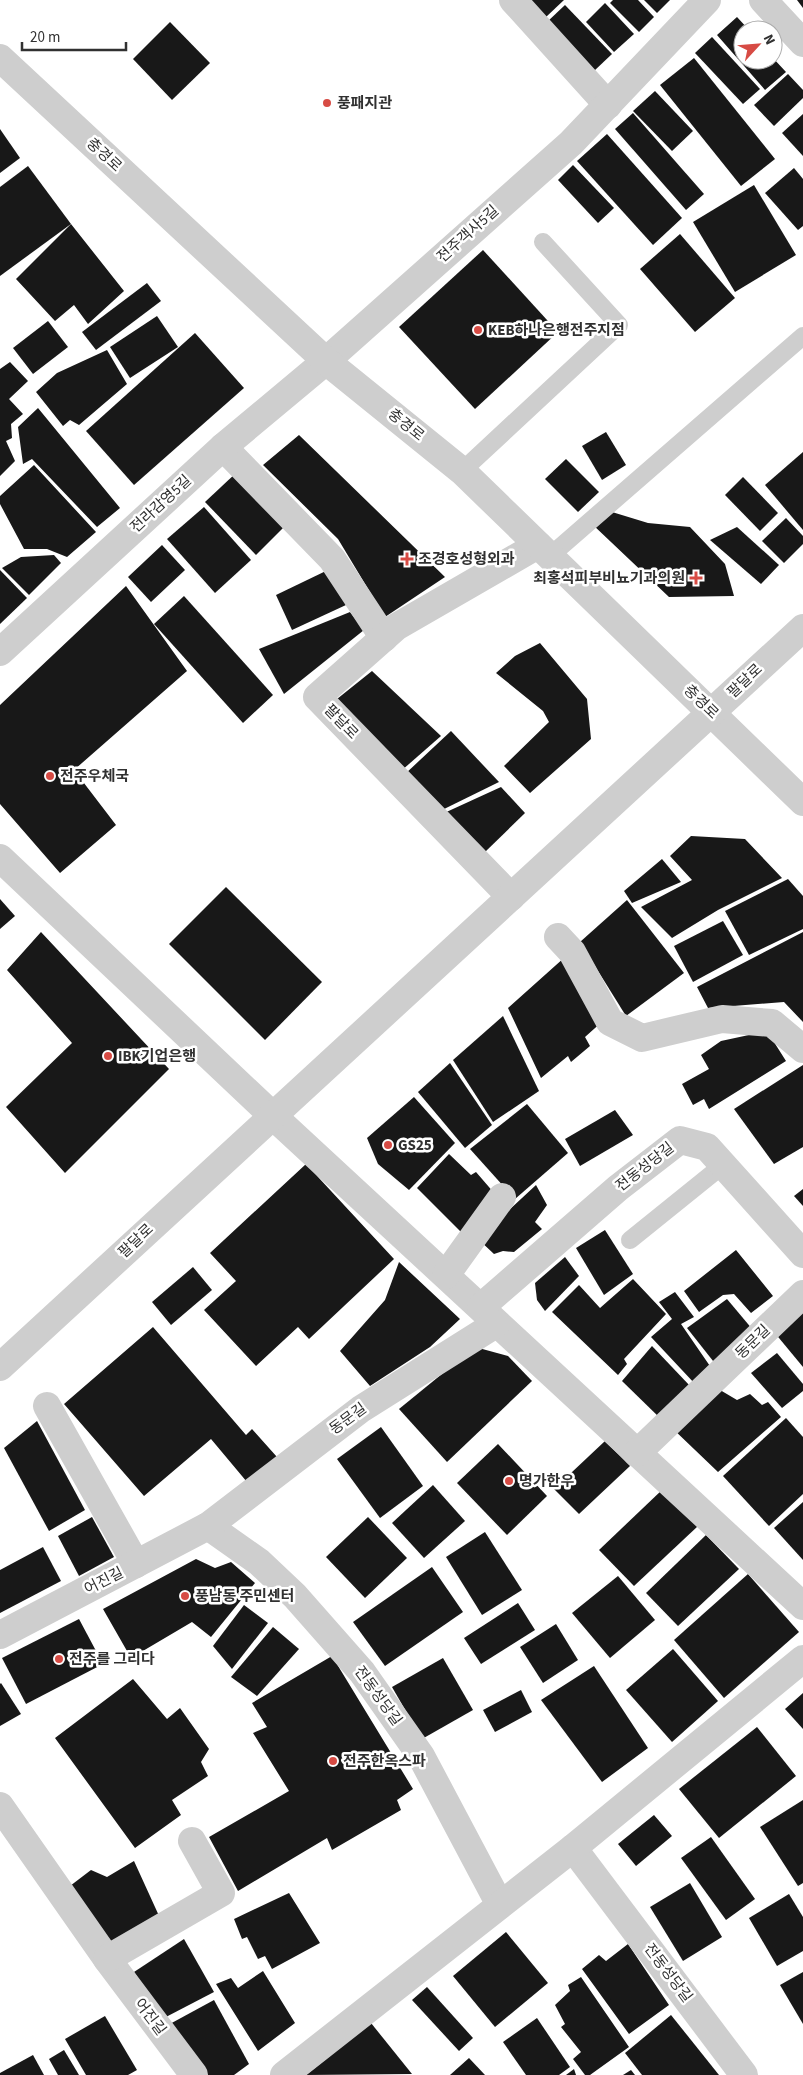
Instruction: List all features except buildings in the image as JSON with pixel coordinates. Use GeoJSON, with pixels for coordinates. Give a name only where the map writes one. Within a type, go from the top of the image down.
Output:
{"type":"FeatureCollection","features":[{"type":"Feature","properties":{"kind":"street"},"geometry":{"type":"LineString","coordinates":[[513,0],[608,105]]}},
{"type":"Feature","properties":{"kind":"street","name":"전주객사5길"},"geometry":{"type":"LineString","coordinates":[[326,360],[571,143],[707,0]]}},
{"type":"Feature","properties":{"kind":"street"},"geometry":{"type":"LineString","coordinates":[[763,0],[803,43]]}},
{"type":"Feature","properties":{"kind":"street","name":"충경로"},"geometry":{"type":"LineString","coordinates":[[0,58],[326,360],[462,471],[803,802]]}},
{"type":"Feature","properties":{"kind":"street","name":"전라감영5길"},"geometry":{"type":"LineString","coordinates":[[0,652],[223,447],[326,360]]}},
{"type":"Feature","properties":{"kind":"street"},"geometry":{"type":"LineString","coordinates":[[223,447],[332,559],[384,638]]}},
{"type":"Feature","properties":{"kind":"street","name":"팔달로"},"geometry":{"type":"LineString","coordinates":[[511,898],[317,698],[396,627],[544,551]]}},
{"type":"Feature","properties":{"kind":"street","name":"팔달로"},"geometry":{"type":"LineString","coordinates":[[0,1367],[803,628]]}},
{"type":"Feature","properties":{"kind":"street"},"geometry":{"type":"LineString","coordinates":[[0,858],[273,1116],[803,1606]]}},
{"type":"Feature","properties":{"kind":"street"},"geometry":{"type":"LineString","coordinates":[[558,937],[572,952],[610,1022],[642,1038],[722,1019],[772,1023],[803,1049]]}},
{"type":"Feature","properties":{"kind":"street","name":"전동성당길"},"geometry":{"type":"LineString","coordinates":[[489,1315],[618,1188],[680,1140],[707,1147],[803,1254]]}},
{"type":"Feature","properties":{"kind":"street"},"geometry":{"type":"LineString","coordinates":[[446,1275],[502,1197]]}},
{"type":"Feature","properties":{"kind":"street","name":"동문길"},"geometry":{"type":"LineString","coordinates":[[637,1453],[803,1294]]}},
{"type":"Feature","properties":{"kind":"street","name":"동문길"},"geometry":{"type":"LineString","coordinates":[[208,1526],[361,1408],[489,1315]]}},
{"type":"Feature","properties":{"kind":"street"},"geometry":{"type":"LineString","coordinates":[[47,1406],[136,1564]]}},
{"type":"Feature","properties":{"kind":"street","name":"전동성당길"},"geometry":{"type":"LineString","coordinates":[[208,1526],[259,1562],[295,1596],[362,1672],[421,1756],[500,1905]]}},
{"type":"Feature","properties":{"kind":"street","name":"어진길"},"geometry":{"type":"LineString","coordinates":[[0,1634],[208,1526]]}},
{"type":"Feature","properties":{"kind":"street"},"geometry":{"type":"LineString","coordinates":[[284,2075],[573,1848],[803,1659]]}},
{"type":"Feature","properties":{"kind":"street","name":"어진길"},"geometry":{"type":"LineString","coordinates":[[0,1806],[107,1959],[194,2075]]}},
{"type":"Feature","properties":{"kind":"street"},"geometry":{"type":"LineString","coordinates":[[107,1959],[221,1893],[192,1841]]}},
{"type":"Feature","properties":{"kind":"street","name":"전동성당길"},"geometry":{"type":"LineString","coordinates":[[573,1848],[744,2075]]}},
{"type":"Feature","properties":{"kind":"lane"},"geometry":{"type":"LineString","coordinates":[[462,471],[619,325],[543,242]]}},
{"type":"Feature","properties":{"kind":"lane"},"geometry":{"type":"LineString","coordinates":[[544,551],[803,336]]}},
{"type":"Feature","properties":{"kind":"lane"},"geometry":{"type":"LineString","coordinates":[[630,1240],[723,1165]]}},
{"type":"Feature","properties":{"kind":"place","name":"풍패지관"},"geometry":{"type":"Point","coordinates":[327,103]}},
{"type":"Feature","properties":{"kind":"place","name":"KEB하나은행전주지점"},"geometry":{"type":"Point","coordinates":[478,330]}},
{"type":"Feature","properties":{"kind":"place","name":"조경호성형외과"},"geometry":{"type":"Point","coordinates":[407,559]}},
{"type":"Feature","properties":{"kind":"place","name":"최홍석피부비뇨기과의원"},"geometry":{"type":"Point","coordinates":[696,578]}},
{"type":"Feature","properties":{"kind":"place","name":"전주우체국"},"geometry":{"type":"Point","coordinates":[50,776]}},
{"type":"Feature","properties":{"kind":"place","name":"IBK기업은행"},"geometry":{"type":"Point","coordinates":[108,1056]}},
{"type":"Feature","properties":{"kind":"place","name":"GS25"},"geometry":{"type":"Point","coordinates":[388,1145]}},
{"type":"Feature","properties":{"kind":"place","name":"명가한우"},"geometry":{"type":"Point","coordinates":[509,1481]}},
{"type":"Feature","properties":{"kind":"place","name":"풍남동 주민센터"},"geometry":{"type":"Point","coordinates":[185,1596]}},
{"type":"Feature","properties":{"kind":"place","name":"전주를 그리다"},"geometry":{"type":"Point","coordinates":[59,1659]}},
{"type":"Feature","properties":{"kind":"place","name":"전주한옥스파"},"geometry":{"type":"Point","coordinates":[333,1761]}}]}
